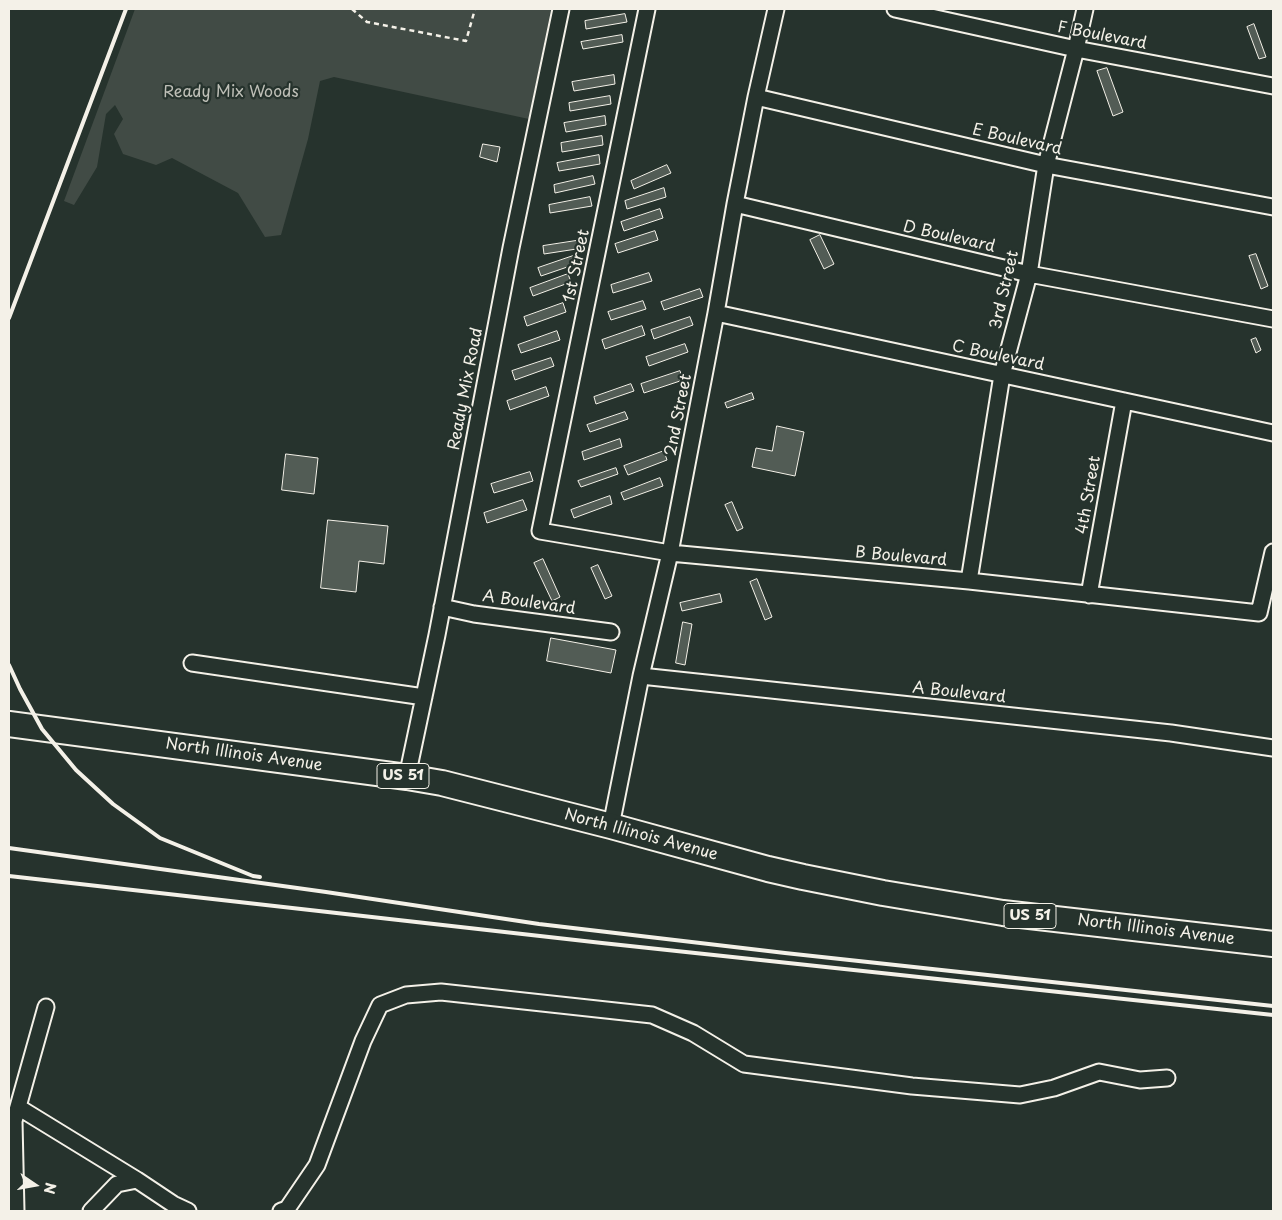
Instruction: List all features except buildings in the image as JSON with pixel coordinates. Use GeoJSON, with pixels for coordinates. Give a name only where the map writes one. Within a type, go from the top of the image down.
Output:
{"type":"FeatureCollection","features":[{"type":"Feature","properties":{"kind":"main road","name":"North Illinois Avenue"},"geometry":{"type":"LineString","coordinates":[[9,724],[442,783],[803,877],[1003,913],[1273,944]]}},
{"type":"Feature","properties":{"kind":"street","name":"Ready Mix Road"},"geometry":{"type":"LineString","coordinates":[[407,777],[560,9]]}},
{"type":"Feature","properties":{"kind":"street","name":"1st Street"},"geometry":{"type":"LineString","coordinates":[[540,531],[647,9]]}},
{"type":"Feature","properties":{"kind":"street","name":"2nd Street"},"geometry":{"type":"LineString","coordinates":[[611,826],[641,676],[670,553],[735,204],[776,9]]}},
{"type":"Feature","properties":{"kind":"street","name":"F Boulevard"},"geometry":{"type":"LineString","coordinates":[[895,9],[1076,49],[1273,86]]}},
{"type":"Feature","properties":{"kind":"street","name":"3rd Street"},"geometry":{"type":"LineString","coordinates":[[969,581],[1002,375],[1028,274],[1046,165],[1085,9]]}},
{"type":"Feature","properties":{"kind":"street","name":"E Boulevard"},"geometry":{"type":"LineString","coordinates":[[756,97],[1046,165],[1273,207]]}},
{"type":"Feature","properties":{"kind":"street","name":"D Boulevard"},"geometry":{"type":"LineString","coordinates":[[735,204],[1028,274],[1273,320]]}},
{"type":"Feature","properties":{"kind":"street","name":"C Boulevard"},"geometry":{"type":"LineString","coordinates":[[716,313],[1273,433]]}},
{"type":"Feature","properties":{"kind":"street","name":"4th Street"},"geometry":{"type":"LineString","coordinates":[[1089,594],[1124,401]]}},
{"type":"Feature","properties":{"kind":"street","name":"B Boulevard"},"geometry":{"type":"LineString","coordinates":[[540,531],[670,553],[969,581],[1259,613],[1273,552]]}},
{"type":"Feature","properties":{"kind":"street","name":"A Boulevard"},"geometry":{"type":"LineString","coordinates":[[442,607],[474,614],[611,632]]}},
{"type":"Feature","properties":{"kind":"street"},"geometry":{"type":"LineString","coordinates":[[192,663],[424,697]]}},
{"type":"Feature","properties":{"kind":"street","name":"A Boulevard"},"geometry":{"type":"LineString","coordinates":[[641,676],[1172,733],[1273,748]]}},
{"type":"Feature","properties":{"kind":"street"},"geometry":{"type":"LineString","coordinates":[[281,1211],[288,1208],[317,1164],[363,1041],[380,1005],[406,995],[441,992],[652,1015],[693,1033],[744,1064],[912,1086],[1020,1095],[1054,1088],[1099,1072],[1140,1080],[1167,1078]]}},
{"type":"Feature","properties":{"kind":"street"},"geometry":{"type":"LineString","coordinates":[[16,1211],[14,1121],[46,1007]]}},
{"type":"Feature","properties":{"kind":"street"},"geometry":{"type":"LineString","coordinates":[[18,1107],[173,1204],[188,1211]]}},
{"type":"Feature","properties":{"kind":"street"},"geometry":{"type":"LineString","coordinates":[[91,1211],[117,1184],[137,1180]]}},
{"type":"Feature","properties":{"kind":"path"},"geometry":{"type":"LineString","coordinates":[[352,9],[367,22],[466,41],[475,9]]}},
{"type":"Feature","properties":{"kind":"green space","name":"Ready Mix Woods"},"geometry":{"type":"Polygon","coordinates":[[[135,9],[551,9],[529,119],[334,77],[320,81],[308,139],[281,235],[265,237],[238,193],[172,158],[156,165],[123,154],[114,134],[123,119],[115,105],[106,114],[97,167],[74,205],[64,201],[135,9]]]}},
{"type":"Feature","properties":{"kind":"railway"},"geometry":{"type":"LineString","coordinates":[[9,318],[126,9]]}},
{"type":"Feature","properties":{"kind":"railway"},"geometry":{"type":"LineString","coordinates":[[9,665],[42,729],[76,770],[113,804],[160,838],[253,876],[260,877]]}},
{"type":"Feature","properties":{"kind":"railway"},"geometry":{"type":"LineString","coordinates":[[9,848],[539,924],[785,953],[1273,1006]]}},
{"type":"Feature","properties":{"kind":"railway"},"geometry":{"type":"LineString","coordinates":[[9,876],[602,943],[1273,1015]]}}]}
